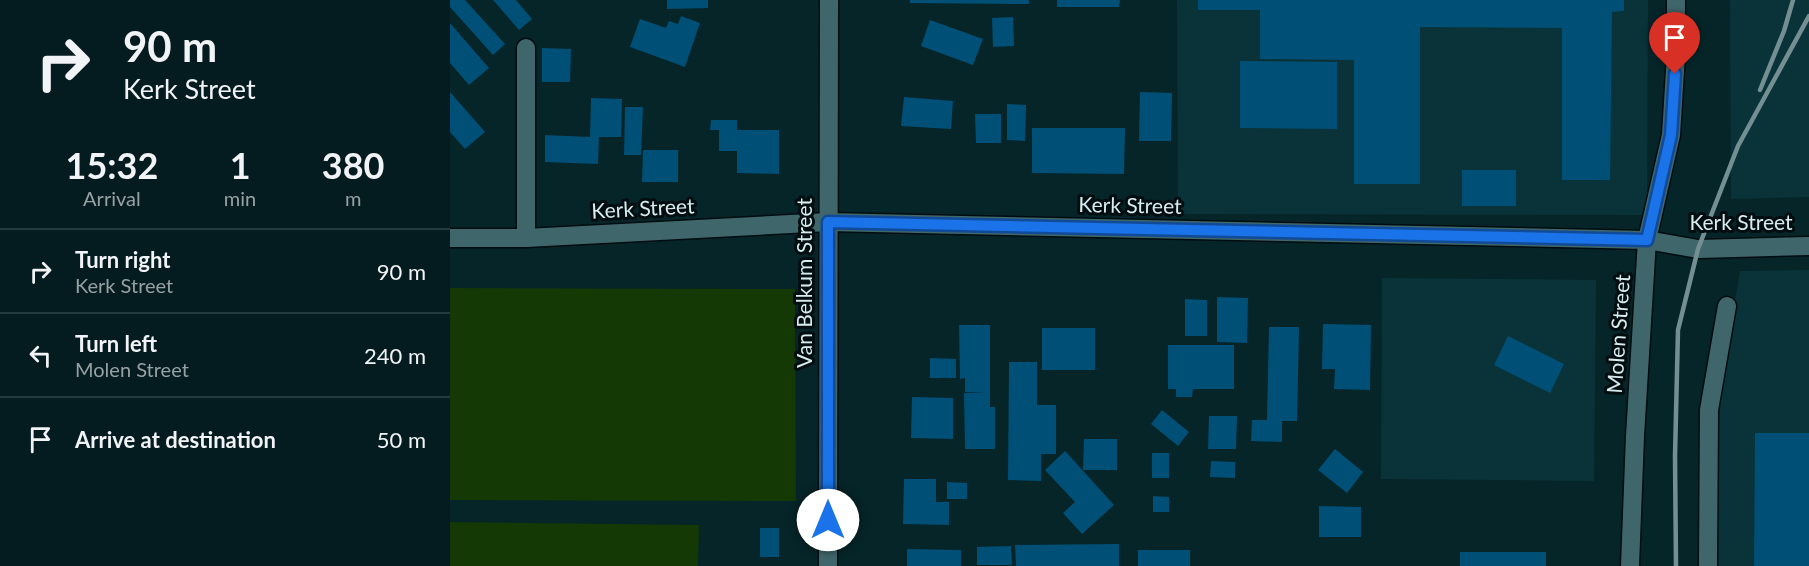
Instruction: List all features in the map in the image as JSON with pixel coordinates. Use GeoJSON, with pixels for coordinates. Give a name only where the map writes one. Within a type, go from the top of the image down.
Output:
{"type":"FeatureCollection","features":[{"type":"Feature","properties":{"kind":"street","name":"Van Belkum Street"},"geometry":{"type":"LineString","coordinates":[[828,566],[829,0]]}},
{"type":"Feature","properties":{"kind":"street","name":"Molen Street"},"geometry":{"type":"LineString","coordinates":[[1630,566],[1647,240],[1671,135],[1676,0]]}},
{"type":"Feature","properties":{"kind":"street"},"geometry":{"type":"LineString","coordinates":[[526,48],[526,238]]}},
{"type":"Feature","properties":{"kind":"street","name":"Kerk Street"},"geometry":{"type":"LineString","coordinates":[[450,238],[526,238],[828,222],[1647,240],[1698,249],[1809,246]]}},
{"type":"Feature","properties":{"kind":"street"},"geometry":{"type":"LineString","coordinates":[[1708,566],[1710,410],[1727,306]]}},
{"type":"Feature","properties":{"kind":"shaded area"},"geometry":{"type":"Polygon","coordinates":[[[1177,0],[1648,0],[1647,215],[1178,214],[1177,0]]]}},
{"type":"Feature","properties":{"kind":"shaded area"},"geometry":{"type":"Polygon","coordinates":[[[1730,0],[1809,0],[1809,197],[1731,199],[1730,0]]]}},
{"type":"Feature","properties":{"kind":"shaded area"},"geometry":{"type":"Polygon","coordinates":[[[1809,270],[1809,566],[1718,566],[1717,410],[1740,271],[1809,270]]]}},
{"type":"Feature","properties":{"kind":"shaded area"},"geometry":{"type":"Polygon","coordinates":[[[1382,278],[1596,280],[1594,481],[1381,479],[1382,278]]]}},
{"type":"Feature","properties":{"kind":"green space"},"geometry":{"type":"Polygon","coordinates":[[[450,288],[795,289],[796,501],[450,500],[450,288]]]}},
{"type":"Feature","properties":{"kind":"green space"},"geometry":{"type":"Polygon","coordinates":[[[450,522],[699,525],[698,566],[450,566],[450,522]]]}},
{"type":"Feature","properties":{"kind":"building"},"geometry":{"type":"Polygon","coordinates":[[[450,0],[465,0],[505,44],[493,55],[450,7],[450,0]]]}},
{"type":"Feature","properties":{"kind":"building"},"geometry":{"type":"Polygon","coordinates":[[[493,0],[516,0],[532,19],[519,30],[493,0]]]}},
{"type":"Feature","properties":{"kind":"building"},"geometry":{"type":"Polygon","coordinates":[[[667,0],[708,0],[708,8],[667,9],[667,0]]]}},
{"type":"Feature","properties":{"kind":"building"},"geometry":{"type":"Polygon","coordinates":[[[910,0],[1029,0],[1029,4],[910,3],[910,0]]]}},
{"type":"Feature","properties":{"kind":"building"},"geometry":{"type":"Polygon","coordinates":[[[1057,0],[1120,0],[1119,7],[1057,7],[1057,0]]]}},
{"type":"Feature","properties":{"kind":"building"},"geometry":{"type":"Polygon","coordinates":[[[1198,0],[1624,0],[1624,11],[1612,12],[1610,180],[1562,180],[1562,28],[1420,27],[1420,184],[1354,184],[1354,60],[1260,59],[1260,10],[1198,10],[1198,0]]]}},
{"type":"Feature","properties":{"kind":"building"},"geometry":{"type":"Polygon","coordinates":[[[681,16],[700,23],[685,67],[630,47],[640,19],[666,28],[669,21],[678,24],[681,16]]]}},
{"type":"Feature","properties":{"kind":"building"},"geometry":{"type":"Polygon","coordinates":[[[1013,17],[1014,46],[993,47],[992,18],[1013,17]]]}},
{"type":"Feature","properties":{"kind":"building"},"geometry":{"type":"Polygon","coordinates":[[[930,20],[983,39],[973,65],[921,46],[930,20]]]}},
{"type":"Feature","properties":{"kind":"building"},"geometry":{"type":"Polygon","coordinates":[[[450,23],[489,68],[469,85],[450,63],[450,23]]]}},
{"type":"Feature","properties":{"kind":"building"},"geometry":{"type":"Polygon","coordinates":[[[542,48],[571,49],[570,82],[542,82],[542,48]]]}},
{"type":"Feature","properties":{"kind":"building"},"geometry":{"type":"Polygon","coordinates":[[[1240,61],[1337,62],[1337,129],[1240,128],[1240,61]]]}},
{"type":"Feature","properties":{"kind":"building"},"geometry":{"type":"Polygon","coordinates":[[[450,92],[485,132],[465,149],[450,132],[450,92]]]}},
{"type":"Feature","properties":{"kind":"building"},"geometry":{"type":"Polygon","coordinates":[[[1140,92],[1172,93],[1171,141],[1139,141],[1140,92]]]}},
{"type":"Feature","properties":{"kind":"building"},"geometry":{"type":"Polygon","coordinates":[[[904,97],[953,101],[951,129],[901,126],[904,97]]]}},
{"type":"Feature","properties":{"kind":"building"},"geometry":{"type":"Polygon","coordinates":[[[591,98],[622,99],[621,137],[599,137],[598,164],[545,162],[545,135],[590,137],[591,98]]]}},
{"type":"Feature","properties":{"kind":"building"},"geometry":{"type":"Polygon","coordinates":[[[1007,104],[1026,105],[1025,141],[1007,140],[1007,104]]]}},
{"type":"Feature","properties":{"kind":"building"},"geometry":{"type":"Polygon","coordinates":[[[625,107],[643,107],[641,155],[624,155],[625,107]]]}},
{"type":"Feature","properties":{"kind":"building"},"geometry":{"type":"Polygon","coordinates":[[[975,114],[1001,114],[1001,143],[976,143],[975,114]]]}},
{"type":"Feature","properties":{"kind":"building"},"geometry":{"type":"Polygon","coordinates":[[[711,120],[737,120],[737,130],[779,130],[779,174],[737,173],[737,151],[719,151],[719,130],[710,130],[711,120]]]}},
{"type":"Feature","properties":{"kind":"building"},"geometry":{"type":"Polygon","coordinates":[[[1032,128],[1125,128],[1124,174],[1032,173],[1032,128]]]}},
{"type":"Feature","properties":{"kind":"building"},"geometry":{"type":"Polygon","coordinates":[[[643,150],[678,150],[678,182],[642,182],[643,150]]]}},
{"type":"Feature","properties":{"kind":"building"},"geometry":{"type":"Polygon","coordinates":[[[1462,170],[1516,170],[1516,206],[1462,206],[1462,170]]]}},
{"type":"Feature","properties":{"kind":"building"},"geometry":{"type":"Polygon","coordinates":[[[1217,297],[1248,298],[1247,343],[1217,342],[1217,297]]]}},
{"type":"Feature","properties":{"kind":"building"},"geometry":{"type":"Polygon","coordinates":[[[1185,299],[1207,300],[1207,336],[1185,336],[1185,299]]]}},
{"type":"Feature","properties":{"kind":"building"},"geometry":{"type":"Polygon","coordinates":[[[1323,324],[1371,325],[1370,390],[1334,389],[1335,369],[1322,369],[1323,324]]]}},
{"type":"Feature","properties":{"kind":"building"},"geometry":{"type":"Polygon","coordinates":[[[959,325],[990,325],[990,407],[995,407],[995,449],[965,449],[964,393],[986,392],[965,392],[965,378],[960,379],[959,325]]]}},
{"type":"Feature","properties":{"kind":"building"},"geometry":{"type":"Polygon","coordinates":[[[1269,327],[1299,327],[1297,421],[1282,421],[1282,442],[1251,441],[1252,420],[1267,420],[1269,327]]]}},
{"type":"Feature","properties":{"kind":"building"},"geometry":{"type":"Polygon","coordinates":[[[1042,328],[1095,328],[1095,370],[1042,370],[1042,328]]]}},
{"type":"Feature","properties":{"kind":"building"},"geometry":{"type":"Polygon","coordinates":[[[1508,336],[1564,364],[1550,393],[1494,365],[1508,336]]]}},
{"type":"Feature","properties":{"kind":"building"},"geometry":{"type":"Polygon","coordinates":[[[1168,345],[1234,345],[1234,389],[1193,389],[1192,397],[1176,397],[1176,389],[1168,389],[1168,345]]]}},
{"type":"Feature","properties":{"kind":"building"},"geometry":{"type":"Polygon","coordinates":[[[930,358],[956,359],[956,378],[930,378],[930,358]]]}},
{"type":"Feature","properties":{"kind":"building"},"geometry":{"type":"Polygon","coordinates":[[[1009,362],[1037,362],[1037,405],[1056,405],[1056,454],[1041,454],[1041,481],[1008,480],[1009,362]]]}},
{"type":"Feature","properties":{"kind":"building"},"geometry":{"type":"Polygon","coordinates":[[[912,397],[953,398],[953,439],[911,438],[912,397]]]}},
{"type":"Feature","properties":{"kind":"building"},"geometry":{"type":"Polygon","coordinates":[[[1162,410],[1189,432],[1178,446],[1151,424],[1162,410]]]}},
{"type":"Feature","properties":{"kind":"building"},"geometry":{"type":"Polygon","coordinates":[[[1209,416],[1237,416],[1236,449],[1208,449],[1209,416]]]}},
{"type":"Feature","properties":{"kind":"building"},"geometry":{"type":"Polygon","coordinates":[[[1755,433],[1809,433],[1809,566],[1754,566],[1755,433]]]}},
{"type":"Feature","properties":{"kind":"building"},"geometry":{"type":"Polygon","coordinates":[[[1084,439],[1117,439],[1117,470],[1083,470],[1084,439]]]}},
{"type":"Feature","properties":{"kind":"building"},"geometry":{"type":"Polygon","coordinates":[[[1335,449],[1363,472],[1347,493],[1318,470],[1335,449]]]}},
{"type":"Feature","properties":{"kind":"building"},"geometry":{"type":"Polygon","coordinates":[[[1065,451],[1114,505],[1082,534],[1063,513],[1075,502],[1045,470],[1065,451]]]}},
{"type":"Feature","properties":{"kind":"building"},"geometry":{"type":"Polygon","coordinates":[[[1152,453],[1169,453],[1169,478],[1152,478],[1152,453]]]}},
{"type":"Feature","properties":{"kind":"building"},"geometry":{"type":"Polygon","coordinates":[[[1211,461],[1235,462],[1235,478],[1210,477],[1211,461]]]}},
{"type":"Feature","properties":{"kind":"building"},"geometry":{"type":"Polygon","coordinates":[[[904,479],[936,479],[936,502],[949,502],[949,525],[903,524],[904,479]]]}},
{"type":"Feature","properties":{"kind":"building"},"geometry":{"type":"Polygon","coordinates":[[[947,482],[967,483],[967,499],[947,499],[947,482]]]}},
{"type":"Feature","properties":{"kind":"building"},"geometry":{"type":"Polygon","coordinates":[[[1153,496],[1169,497],[1169,512],[1153,512],[1153,496]]]}},
{"type":"Feature","properties":{"kind":"building"},"geometry":{"type":"Polygon","coordinates":[[[1319,506],[1361,507],[1361,537],[1319,537],[1319,506]]]}},
{"type":"Feature","properties":{"kind":"building"},"geometry":{"type":"Polygon","coordinates":[[[760,528],[779,528],[779,557],[760,557],[760,528]]]}},
{"type":"Feature","properties":{"kind":"building"},"geometry":{"type":"Polygon","coordinates":[[[1119,544],[1119,566],[1016,566],[1015,545],[1119,544]]]}},
{"type":"Feature","properties":{"kind":"building"},"geometry":{"type":"Polygon","coordinates":[[[1011,546],[1012,565],[977,565],[977,547],[1011,546]]]}},
{"type":"Feature","properties":{"kind":"building"},"geometry":{"type":"Polygon","coordinates":[[[907,549],[961,550],[961,566],[907,566],[907,549]]]}},
{"type":"Feature","properties":{"kind":"building"},"geometry":{"type":"Polygon","coordinates":[[[1138,550],[1190,550],[1190,566],[1138,566],[1138,550]]]}},
{"type":"Feature","properties":{"kind":"building"},"geometry":{"type":"Polygon","coordinates":[[[1460,552],[1546,552],[1546,566],[1460,566],[1460,552]]]}},
{"type":"Feature","properties":{"kind":"railway"},"geometry":{"type":"LineString","coordinates":[[1760,90],[1784,31],[1793,0]]}},
{"type":"Feature","properties":{"kind":"railway"},"geometry":{"type":"LineString","coordinates":[[1676,566],[1675,456],[1678,330],[1698,249],[1738,146],[1809,16]]}},
{"type":"Feature","properties":{"kind":"route"},"geometry":{"type":"LineString","coordinates":[[828,520],[828,222],[1647,240],[1671,135],[1675,74]]}}]}
